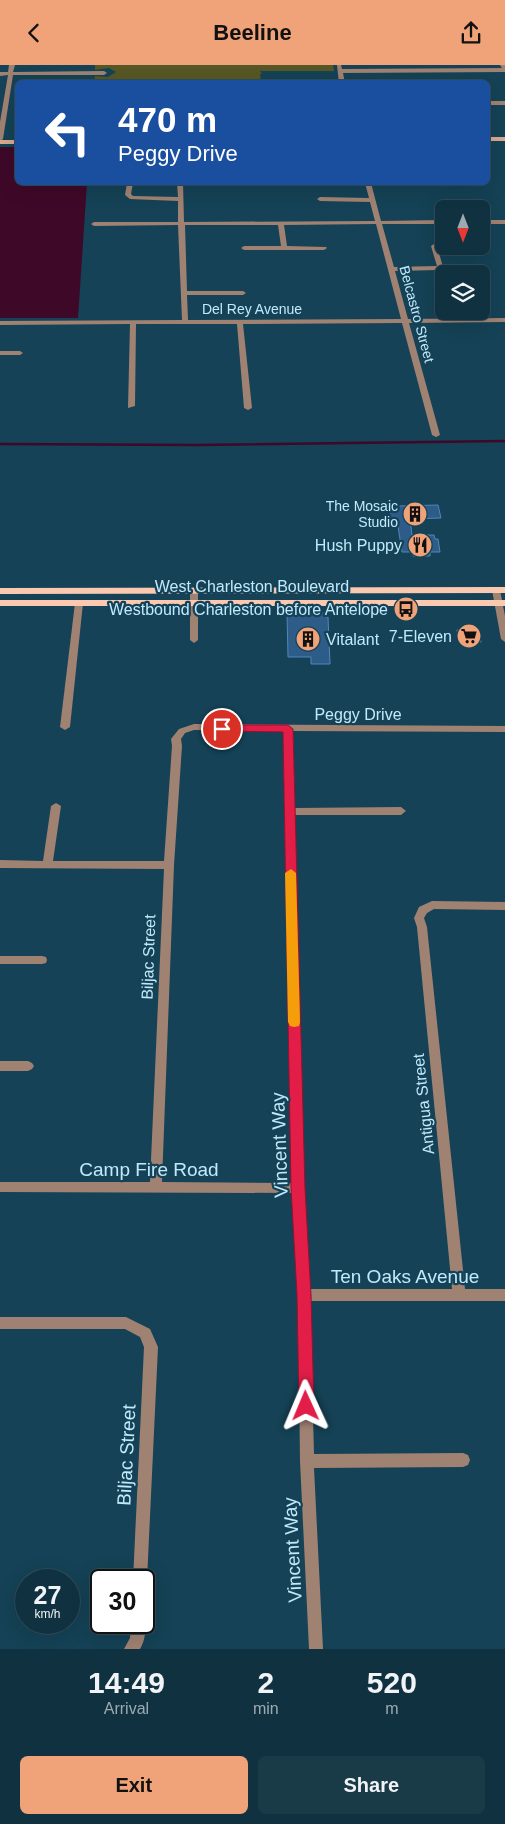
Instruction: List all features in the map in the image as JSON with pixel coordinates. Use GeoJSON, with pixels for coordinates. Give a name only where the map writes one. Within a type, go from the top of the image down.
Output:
{"type":"FeatureCollection","features":[{"type":"Feature","properties":{"kind":"main road"},"geometry":{"type":"LineString","coordinates":[[490,139],[505,139]]}},
{"type":"Feature","properties":{"kind":"main road"},"geometry":{"type":"LineString","coordinates":[[0,141],[15,142]]}},
{"type":"Feature","properties":{"kind":"main road","name":"West Charleston Boulevard"},"geometry":{"type":"LineString","coordinates":[[0,591],[500,590]]}},
{"type":"Feature","properties":{"kind":"main road","name":"West Charleston Boulevard"},"geometry":{"type":"LineString","coordinates":[[0,603],[502,603]]}},
{"type":"Feature","properties":{"kind":"street"},"geometry":{"type":"LineString","coordinates":[[0,141],[12,65]]}},
{"type":"Feature","properties":{"kind":"street"},"geometry":{"type":"LineString","coordinates":[[339,68],[505,69],[503,65]]}},
{"type":"Feature","properties":{"kind":"street"},"geometry":{"type":"LineString","coordinates":[[0,74],[104,73]]}},
{"type":"Feature","properties":{"kind":"street"},"geometry":{"type":"LineString","coordinates":[[490,103],[505,103]]}},
{"type":"Feature","properties":{"kind":"street"},"geometry":{"type":"LineString","coordinates":[[130,185],[128,195],[132,198],[180,199]]}},
{"type":"Feature","properties":{"kind":"street"},"geometry":{"type":"LineString","coordinates":[[180,185],[185,322]]}},
{"type":"Feature","properties":{"kind":"street","name":"Belcastro Street"},"geometry":{"type":"LineString","coordinates":[[369,185],[436,435]]}},
{"type":"Feature","properties":{"kind":"street"},"geometry":{"type":"LineString","coordinates":[[320,199],[373,200]]}},
{"type":"Feature","properties":{"kind":"street"},"geometry":{"type":"LineString","coordinates":[[94,224],[435,222]]}},
{"type":"Feature","properties":{"kind":"street"},"geometry":{"type":"LineString","coordinates":[[490,222],[505,222]]}},
{"type":"Feature","properties":{"kind":"street"},"geometry":{"type":"LineString","coordinates":[[281,223],[284,248]]}},
{"type":"Feature","properties":{"kind":"street"},"geometry":{"type":"LineString","coordinates":[[434,247],[439,265]]}},
{"type":"Feature","properties":{"kind":"street"},"geometry":{"type":"LineString","coordinates":[[244,248],[324,248]]}},
{"type":"Feature","properties":{"kind":"street"},"geometry":{"type":"LineString","coordinates":[[391,269],[435,269]]}},
{"type":"Feature","properties":{"kind":"street"},"geometry":{"type":"LineString","coordinates":[[185,293],[243,293]]}},
{"type":"Feature","properties":{"kind":"street","name":"Del Rey Avenue"},"geometry":{"type":"LineString","coordinates":[[0,323],[505,320]]}},
{"type":"Feature","properties":{"kind":"street"},"geometry":{"type":"LineString","coordinates":[[131,406],[133,322]]}},
{"type":"Feature","properties":{"kind":"street"},"geometry":{"type":"LineString","coordinates":[[240,322],[248,408]]}},
{"type":"Feature","properties":{"kind":"street"},"geometry":{"type":"LineString","coordinates":[[0,353],[20,353]]}},
{"type":"Feature","properties":{"kind":"street"},"geometry":{"type":"LineString","coordinates":[[500,590],[505,639]]}},
{"type":"Feature","properties":{"kind":"street"},"geometry":{"type":"LineString","coordinates":[[194,591],[196,603],[194,640]]}},
{"type":"Feature","properties":{"kind":"street"},"geometry":{"type":"LineString","coordinates":[[65,727],[79,603]]}},
{"type":"Feature","properties":{"kind":"street","name":"Peggy Drive"},"geometry":{"type":"LineString","coordinates":[[182,731],[194,727],[505,729]]}},
{"type":"Feature","properties":{"kind":"street","name":"Vincent Way"},"geometry":{"type":"LineString","coordinates":[[288,729],[298,1188],[304,1295],[307,1461],[316,1649]]}},
{"type":"Feature","properties":{"kind":"street","name":"Biljac Street"},"geometry":{"type":"LineString","coordinates":[[156,1187],[176,739],[182,731]]}},
{"type":"Feature","properties":{"kind":"street"},"geometry":{"type":"LineString","coordinates":[[48,864],[56,806]]}},
{"type":"Feature","properties":{"kind":"street"},"geometry":{"type":"LineString","coordinates":[[289,812],[401,811]]}},
{"type":"Feature","properties":{"kind":"street"},"geometry":{"type":"LineString","coordinates":[[0,864],[169,865]]}},
{"type":"Feature","properties":{"kind":"street","name":"Antigua Street"},"geometry":{"type":"LineString","coordinates":[[459,1295],[422,927],[419,918],[423,910],[432,905],[505,906]]}},
{"type":"Feature","properties":{"kind":"street"},"geometry":{"type":"LineString","coordinates":[[0,960],[42,960]]}},
{"type":"Feature","properties":{"kind":"street"},"geometry":{"type":"LineString","coordinates":[[0,1066],[28,1066]]}},
{"type":"Feature","properties":{"kind":"street","name":"Camp Fire Road"},"geometry":{"type":"LineString","coordinates":[[0,1187],[298,1188]]}},
{"type":"Feature","properties":{"kind":"street","name":"Ten Oaks Avenue"},"geometry":{"type":"LineString","coordinates":[[304,1295],[505,1295]]}},
{"type":"Feature","properties":{"kind":"street","name":"Biljac Street"},"geometry":{"type":"LineString","coordinates":[[0,1323],[126,1323],[144,1333],[151,1347],[141,1569]]}},
{"type":"Feature","properties":{"kind":"street"},"geometry":{"type":"LineString","coordinates":[[307,1461],[463,1460]]}},
{"type":"Feature","properties":{"kind":"street"},"geometry":{"type":"LineString","coordinates":[[131,1649],[137,1640],[137,1634]]}},
{"type":"Feature","properties":{"kind":"shaded area"},"geometry":{"type":"Polygon","coordinates":[[[95,65],[333,65],[334,71],[260,71],[262,74],[260,74],[261,80],[94,80],[95,76],[108,77],[116,72],[109,68],[95,70],[95,65]]]}},
{"type":"Feature","properties":{"kind":"shaded area"},"geometry":{"type":"Polygon","coordinates":[[[0,147],[15,147],[15,185],[87,185],[78,318],[0,318],[0,147]]]}},
{"type":"Feature","properties":{"kind":"building"},"geometry":{"type":"Polygon","coordinates":[[[438,505],[441,518],[410,519],[412,535],[434,535],[435,539],[438,539],[440,552],[430,552],[430,556],[413,556],[413,552],[402,552],[397,520],[391,520],[390,510],[398,510],[398,506],[438,505]]]}},
{"type":"Feature","properties":{"kind":"building","name":"Vitalant"},"geometry":{"type":"Polygon","coordinates":[[[287,613],[324,613],[325,617],[328,617],[330,664],[311,664],[311,657],[288,657],[287,613]]]}},
{"type":"Feature","properties":{"kind":"building","name":"7-Eleven"},"geometry":{"type":"Polygon","coordinates":[[[457,630],[479,630],[481,642],[459,642],[457,630]]]}},
{"type":"Feature","properties":{"kind":"waterway"},"geometry":{"type":"LineString","coordinates":[[0,444],[198,445],[505,441]]}},
{"type":"Feature","properties":{"kind":"slow traffic"},"geometry":{"type":"LineString","coordinates":[[291,873],[294,1022]]}},
{"type":"Feature","properties":{"kind":"place","name":"The Mosaic Studio"},"geometry":{"type":"Point","coordinates":[415,514]}},
{"type":"Feature","properties":{"kind":"place","name":"Hush Puppy"},"geometry":{"type":"Point","coordinates":[420,545]}},
{"type":"Feature","properties":{"kind":"place","name":"Westbound Charleston before Antelope"},"geometry":{"type":"Point","coordinates":[406,609]}},
{"type":"Feature","properties":{"kind":"place","name":"7-Eleven"},"geometry":{"type":"Point","coordinates":[469,636]}},
{"type":"Feature","properties":{"kind":"place","name":"Vitalant"},"geometry":{"type":"Point","coordinates":[308,639]}},
{"type":"Feature","properties":{"kind":"route"},"geometry":{"type":"LineString","coordinates":[[222,729],[288,729],[298,1188],[304,1295],[306,1406]]}}]}
